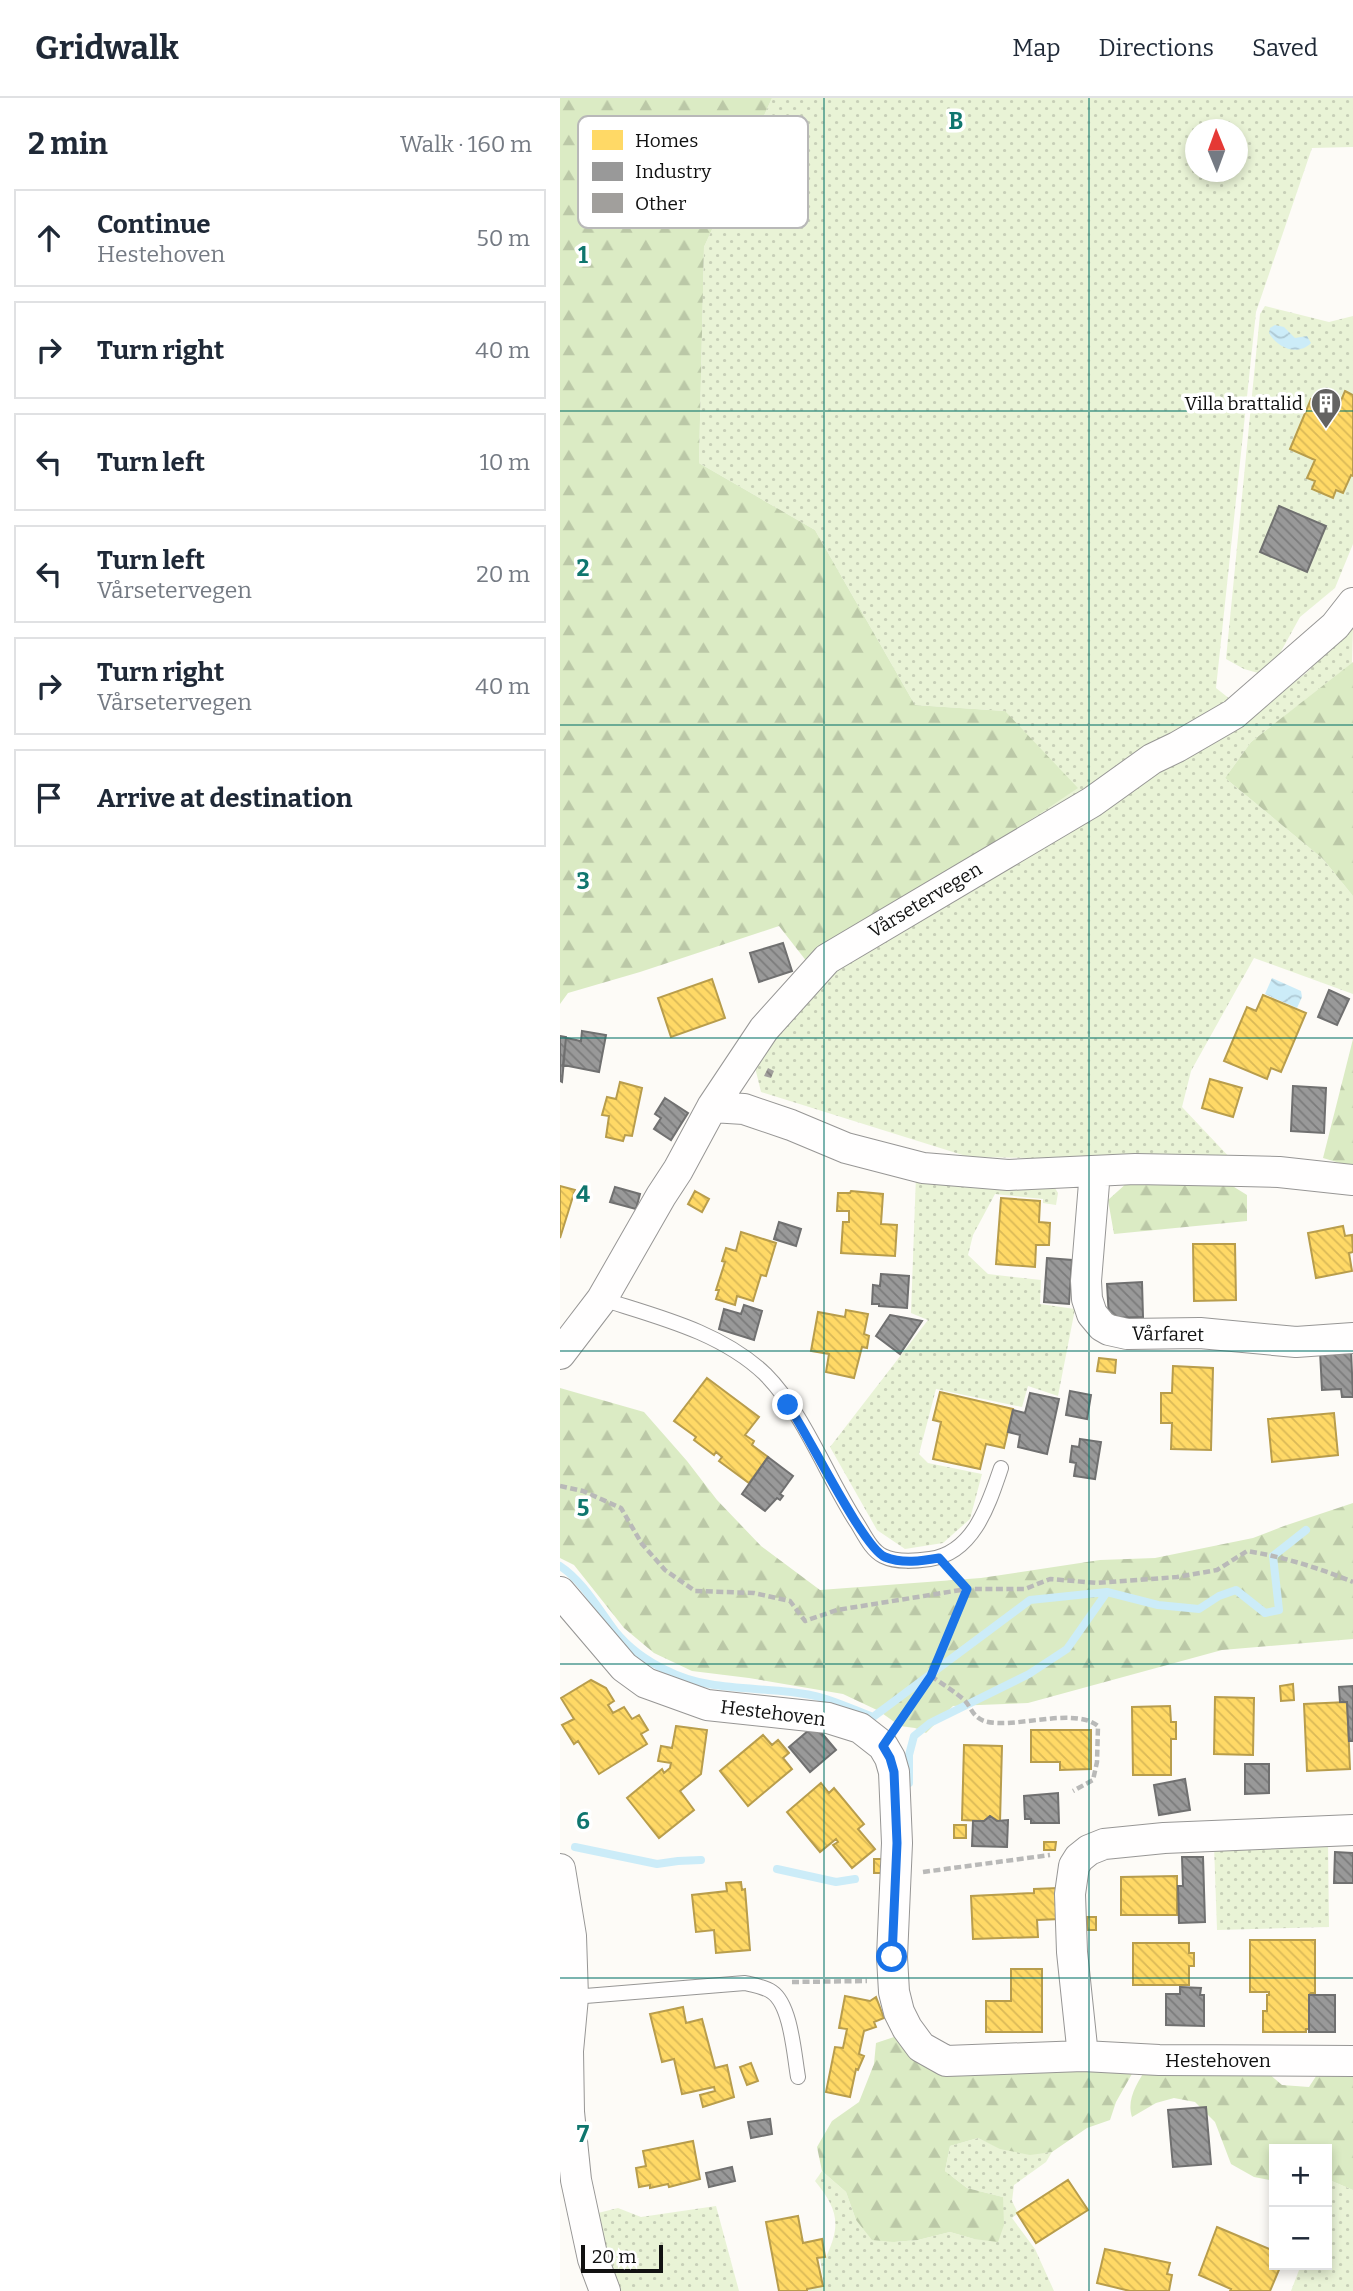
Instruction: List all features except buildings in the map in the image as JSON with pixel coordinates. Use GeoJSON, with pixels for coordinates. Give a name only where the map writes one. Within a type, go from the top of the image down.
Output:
{"type":"FeatureCollection","features":[{"type":"Feature","properties":{"kind":"street","name":"Vårsetervegen"},"geometry":{"type":"LineString","coordinates":[[560,1354],[602,1299],[712,1107],[764,1030],[827,959],[1092,802],[1152,759],[1234,714],[1335,626],[1353,603]]}},
{"type":"Feature","properties":{"kind":"street"},"geometry":{"type":"LineString","coordinates":[[712,1107],[744,1109],[791,1125],[846,1149],[923,1168],[1008,1175],[1135,1169],[1279,1172],[1353,1180]]}},
{"type":"Feature","properties":{"kind":"street","name":"Vårfaret"},"geometry":{"type":"LineString","coordinates":[[1095,1171],[1086,1290],[1092,1314],[1102,1326],[1126,1334],[1200,1333],[1296,1342],[1353,1338]]}},
{"type":"Feature","properties":{"kind":"street","name":"Hestehoven"},"geometry":{"type":"LineString","coordinates":[[560,1592],[624,1667],[646,1683],[707,1705],[828,1718],[860,1728],[883,1746],[894,1772],[897,1843],[892,1957],[894,1993],[899,2012],[921,2047],[946,2061],[1083,2056],[1159,2060],[1353,2060]]}},
{"type":"Feature","properties":{"kind":"street"},"geometry":{"type":"LineString","coordinates":[[1083,2056],[1072,1952],[1070,1894],[1074,1866],[1079,1858],[1104,1844],[1164,1838],[1353,1830]]}},
{"type":"Feature","properties":{"kind":"street"},"geometry":{"type":"LineString","coordinates":[[560,1870],[571,1936],[573,1997],[568,2051],[569,2112],[576,2180],[593,2259],[605,2291]]}},
{"type":"Feature","properties":{"kind":"lane"},"geometry":{"type":"LineString","coordinates":[[602,1299],[711,1337],[743,1356],[765,1374],[804,1428],[849,1511],[873,1548],[883,1556],[915,1561],[939,1558],[952,1551],[965,1541],[978,1525],[987,1509],[1001,1468]]}},
{"type":"Feature","properties":{"kind":"lane"},"geometry":{"type":"LineString","coordinates":[[573,1997],[745,1983],[769,1990],[778,1997],[786,2011],[798,2077]]}},
{"type":"Feature","properties":{"kind":"path"},"geometry":{"type":"LineString","coordinates":[[883,1746],[931,1676],[967,1589],[939,1558]]}},
{"type":"Feature","properties":{"kind":"path"},"geometry":{"type":"LineString","coordinates":[[931,1676],[965,1700],[970,1711],[985,1721],[1070,1718],[1091,1720],[1098,1726],[1097,1762],[1093,1780],[1073,1791]]}},
{"type":"Feature","properties":{"kind":"path"},"geometry":{"type":"LineString","coordinates":[[895,1878],[1054,1855],[1079,1858]]}},
{"type":"Feature","properties":{"kind":"path"},"geometry":{"type":"LineString","coordinates":[[789,1982],[866,1981],[883,1984],[894,1993]]}},
{"type":"Feature","properties":{"kind":"green space"},"geometry":{"type":"Polygon","coordinates":[[[560,98],[772,98],[764,116],[578,116],[578,228],[713,228],[704,247],[699,463],[815,530],[915,705],[1005,711],[1078,788],[811,967],[779,926],[568,993],[560,1004],[560,98]]]}},
{"type":"Feature","properties":{"kind":"green space"},"geometry":{"type":"Polygon","coordinates":[[[772,98],[1353,98],[1353,147],[1312,148],[1256,312],[1216,688],[1250,715],[1305,674],[1353,626],[1352,663],[1251,742],[1225,778],[1323,859],[1353,896],[1353,994],[1254,958],[1191,1071],[1182,1107],[1233,1161],[969,1157],[761,1092],[753,1059],[1005,711],[915,705],[815,530],[699,463],[704,247],[713,228],[808,228],[808,116],[764,116],[772,98]]]}},
{"type":"Feature","properties":{"kind":"green space"},"geometry":{"type":"Polygon","coordinates":[[[1265,306],[1329,322],[1353,316],[1353,544],[1335,588],[1300,617],[1279,655],[1258,673],[1226,659],[1260,314],[1265,306]]]}},
{"type":"Feature","properties":{"kind":"green space"},"geometry":{"type":"Polygon","coordinates":[[[1353,662],[1353,896],[1323,859],[1225,778],[1251,742],[1353,662]]]}},
{"type":"Feature","properties":{"kind":"green space"},"geometry":{"type":"Polygon","coordinates":[[[1353,1039],[1353,1167],[1323,1158],[1353,1039]]]}},
{"type":"Feature","properties":{"kind":"green space"},"geometry":{"type":"Polygon","coordinates":[[[916,1175],[1052,1183],[1058,1193],[1056,1205],[1043,1203],[1043,1199],[995,1194],[973,1235],[968,1255],[988,1274],[1041,1280],[1040,1304],[1075,1309],[1058,1396],[1028,1386],[1022,1407],[936,1389],[919,1454],[928,1463],[982,1474],[970,1519],[943,1543],[905,1549],[877,1530],[830,1447],[928,1320],[911,1313],[916,1175]]]}},
{"type":"Feature","properties":{"kind":"green space"},"geometry":{"type":"Polygon","coordinates":[[[1128,1182],[1226,1182],[1247,1195],[1247,1221],[1114,1234],[1108,1200],[1128,1182]]]}},
{"type":"Feature","properties":{"kind":"green space"},"geometry":{"type":"Polygon","coordinates":[[[560,1388],[644,1412],[717,1500],[761,1546],[820,1590],[981,1578],[1100,1560],[1155,1558],[1253,1538],[1353,1503],[1353,1639],[1222,1650],[1028,1703],[953,1706],[926,1733],[900,1726],[879,1711],[843,1694],[692,1671],[654,1653],[624,1628],[574,1565],[560,1558],[560,1388]]]}},
{"type":"Feature","properties":{"kind":"green space"},"geometry":{"type":"Polygon","coordinates":[[[1328,1841],[1329,1927],[1217,1930],[1214,1845],[1328,1841]]]}},
{"type":"Feature","properties":{"kind":"green space"},"geometry":{"type":"Polygon","coordinates":[[[903,2034],[925,2053],[1137,2065],[1116,2102],[1110,2120],[1087,2128],[1052,2152],[1030,2155],[1000,2149],[978,2138],[950,2146],[945,2171],[967,2188],[1003,2197],[1004,2225],[998,2242],[950,2232],[918,2240],[872,2240],[856,2220],[846,2192],[822,2171],[817,2147],[832,2121],[859,2102],[874,2064],[876,2043],[903,2034]]]}},
{"type":"Feature","properties":{"kind":"green space"},"geometry":{"type":"Polygon","coordinates":[[[1147,2067],[1269,2074],[1282,2085],[1309,2087],[1322,2067],[1353,2068],[1353,2190],[1332,2181],[1332,2144],[1269,2144],[1269,2180],[1254,2177],[1231,2164],[1215,2122],[1195,2102],[1174,2098],[1156,2103],[1132,2117],[1132,2097],[1147,2067]]]}},
{"type":"Feature","properties":{"kind":"green space"},"geometry":{"type":"Polygon","coordinates":[[[978,2138],[1014,2151],[1052,2152],[1046,2162],[1014,2185],[1012,2201],[1018,2213],[1012,2218],[1035,2249],[1054,2291],[797,2291],[824,2285],[820,2258],[826,2257],[831,2245],[835,2217],[828,2200],[815,2181],[822,2171],[846,2192],[856,2220],[894,2242],[918,2240],[950,2232],[974,2239],[1003,2197],[967,2188],[945,2171],[950,2146],[978,2138]]]}},
{"type":"Feature","properties":{"kind":"green space"},"geometry":{"type":"Polygon","coordinates":[[[1332,2181],[1353,2190],[1353,2291],[1291,2291],[1299,2270],[1332,2270],[1332,2181]]]}},
{"type":"Feature","properties":{"kind":"green space"},"geometry":{"type":"Polygon","coordinates":[[[716,2206],[739,2291],[617,2291],[594,2214],[618,2208],[641,2217],[716,2206]]]}},
{"type":"Feature","properties":{"kind":"water"},"geometry":{"type":"Polygon","coordinates":[[[1275,325],[1284,327],[1295,338],[1307,336],[1311,343],[1294,350],[1282,346],[1269,333],[1270,328],[1275,325]]]}},
{"type":"Feature","properties":{"kind":"water"},"geometry":{"type":"Polygon","coordinates":[[[1272,978],[1301,991],[1302,997],[1297,1008],[1265,994],[1272,978]]]}},
{"type":"Feature","properties":{"kind":"waterway"},"geometry":{"type":"LineString","coordinates":[[909,1783],[909,1755],[914,1736],[930,1723],[1029,1674],[1067,1649],[1107,1592],[1158,1605],[1199,1609],[1219,1596],[1236,1590],[1265,1613],[1279,1610],[1273,1556],[1306,1530]]}},
{"type":"Feature","properties":{"kind":"waterway"},"geometry":{"type":"LineString","coordinates":[[560,1566],[583,1588],[626,1643],[666,1670],[703,1683],[784,1691],[823,1698],[873,1717],[1030,1600],[1107,1592]]}},
{"type":"Feature","properties":{"kind":"waterway"},"geometry":{"type":"LineString","coordinates":[[575,1847],[657,1864],[701,1860]]}},
{"type":"Feature","properties":{"kind":"waterway"},"geometry":{"type":"LineString","coordinates":[[777,1869],[836,1882],[855,1879]]}},
{"type":"Feature","properties":{"kind":"place","name":"Villa brattalid"},"geometry":{"type":"Point","coordinates":[1326,430]}},
{"type":"Feature","properties":{"kind":"route"},"geometry":{"type":"LineString","coordinates":[[788,1405],[873,1548],[883,1556],[893,1559],[915,1561],[939,1558],[967,1589],[931,1676],[883,1746],[894,1772],[897,1843],[892,1957]]}}]}
